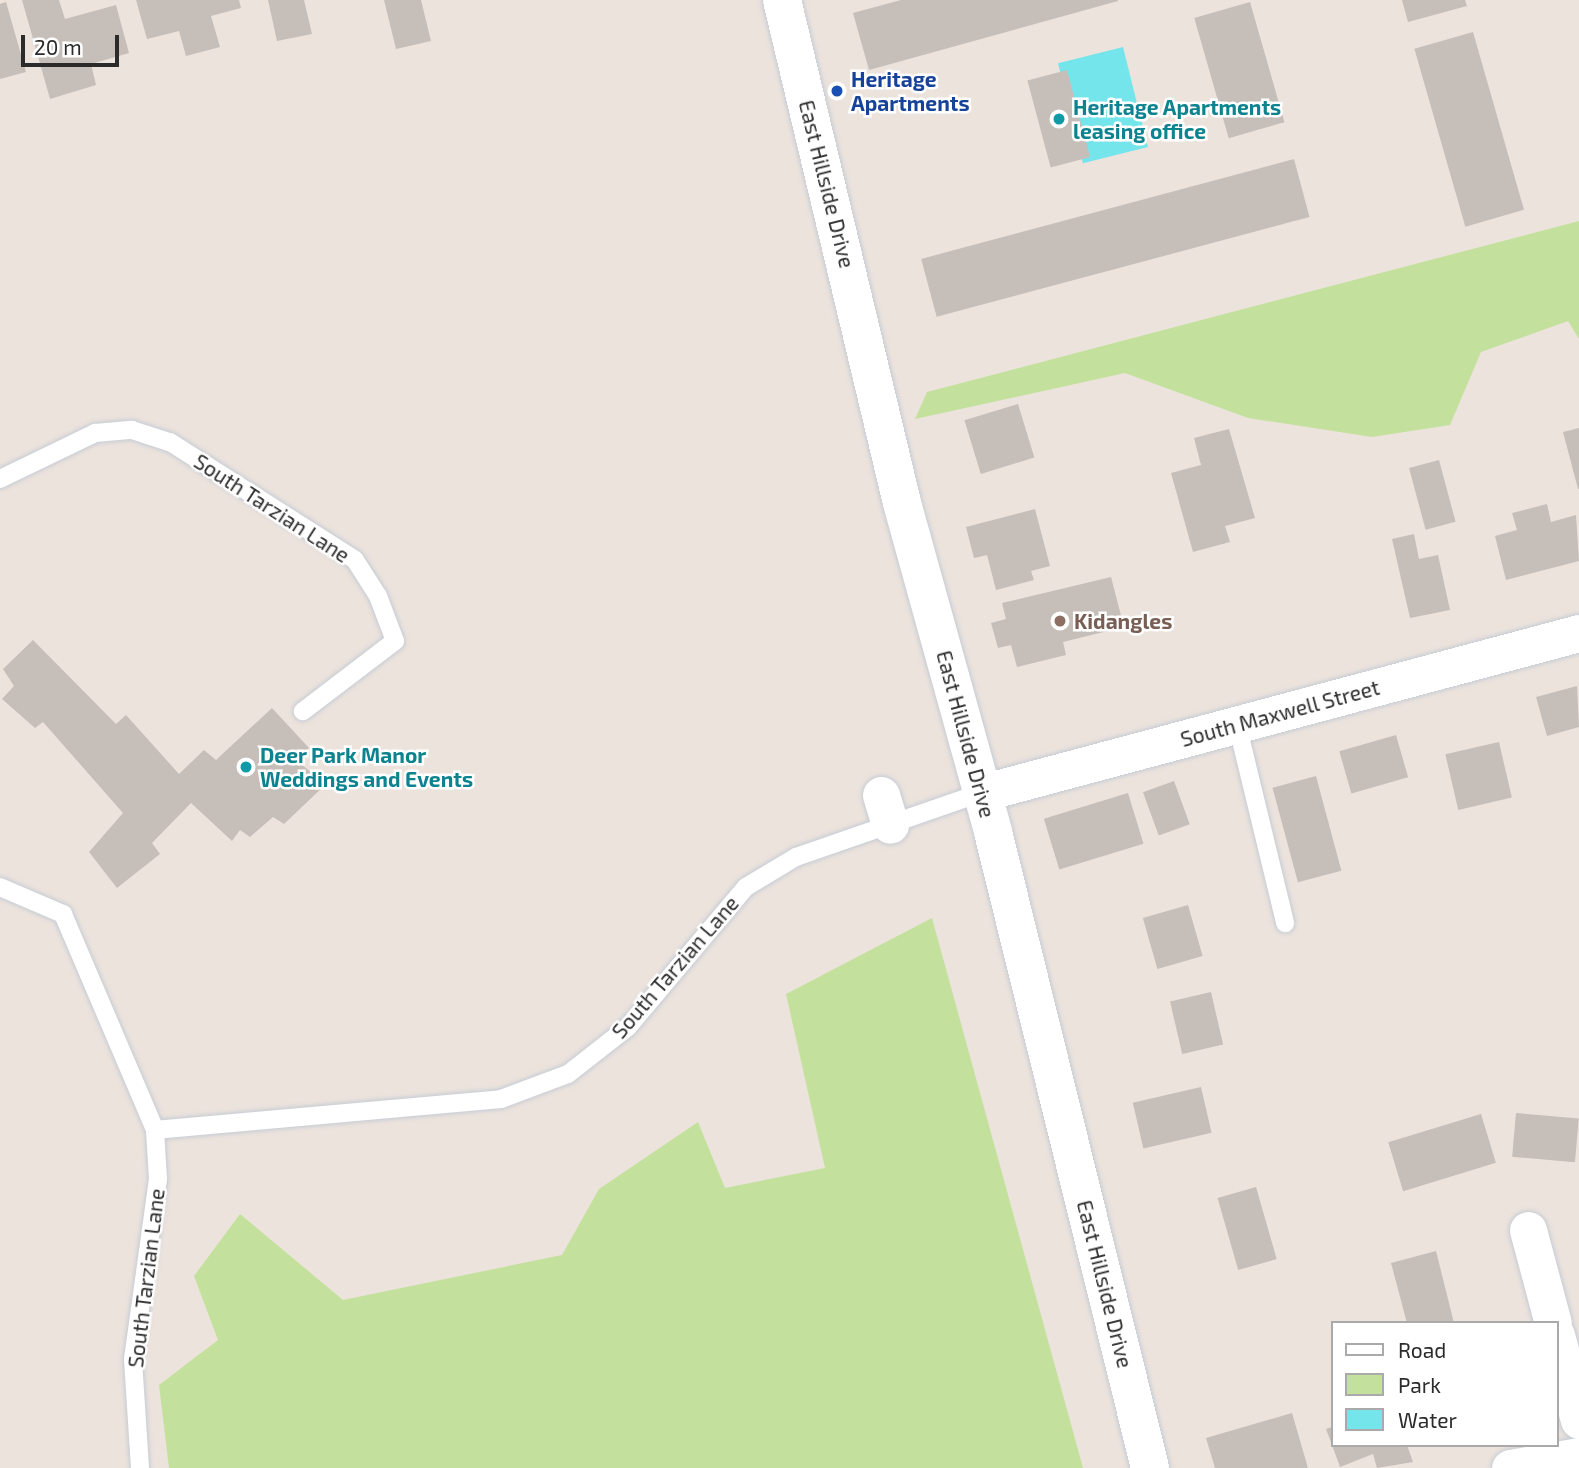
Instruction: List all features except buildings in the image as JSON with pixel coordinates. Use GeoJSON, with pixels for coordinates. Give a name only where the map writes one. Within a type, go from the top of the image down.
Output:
{"type":"FeatureCollection","features":[{"type":"Feature","properties":{"kind":"main road","name":"East Hillside Drive"},"geometry":{"type":"LineString","coordinates":[[782,0],[902,503],[981,793],[1150,1468]]}},
{"type":"Feature","properties":{"kind":"street","name":"South Maxwell Street"},"geometry":{"type":"LineString","coordinates":[[981,793],[1579,632]]}},
{"type":"Feature","properties":{"kind":"street"},"geometry":{"type":"LineString","coordinates":[[1528,1230],[1552,1321]]}},
{"type":"Feature","properties":{"kind":"street"},"geometry":{"type":"LineString","coordinates":[[1558,1342],[1579,1420]]}},
{"type":"Feature","properties":{"kind":"street"},"geometry":{"type":"LineString","coordinates":[[1510,1468],[1579,1456]]}},
{"type":"Feature","properties":{"kind":"lane","name":"South Tarzian Lane"},"geometry":{"type":"LineString","coordinates":[[0,479],[94,433],[132,430],[170,442],[355,560],[379,596],[395,641],[303,711]]}},
{"type":"Feature","properties":{"kind":"lane"},"geometry":{"type":"LineString","coordinates":[[1237,724],[1286,923]]}},
{"type":"Feature","properties":{"kind":"lane","name":"South Tarzian Lane"},"geometry":{"type":"LineString","coordinates":[[155,1130],[502,1099],[568,1074],[628,1027],[746,887],[885,810],[981,793]]}},
{"type":"Feature","properties":{"kind":"lane","name":"South Tarzian Lane"},"geometry":{"type":"LineString","coordinates":[[0,887],[64,914],[155,1130],[158,1179],[133,1359],[140,1468]]}},
{"type":"Feature","properties":{"kind":"green space"},"geometry":{"type":"Polygon","coordinates":[[[1579,221],[1579,339],[1568,321],[1481,352],[1450,425],[1372,437],[1248,418],[1125,373],[915,419],[927,392],[1579,221]]]}},
{"type":"Feature","properties":{"kind":"green space"},"geometry":{"type":"Polygon","coordinates":[[[932,918],[1083,1468],[169,1468],[159,1385],[218,1340],[194,1276],[240,1214],[343,1300],[562,1255],[599,1189],[698,1122],[725,1188],[825,1168],[786,994],[932,918]]]}},
{"type":"Feature","properties":{"kind":"water"},"geometry":{"type":"Polygon","coordinates":[[[1123,47],[1148,147],[1083,163],[1058,63],[1123,47]]]}},
{"type":"Feature","properties":{"kind":"place","name":"Heritage Apartments"},"geometry":{"type":"Point","coordinates":[837,91]}},
{"type":"Feature","properties":{"kind":"place","name":"Heritage Apartments leasing office"},"geometry":{"type":"Point","coordinates":[1059,119]}},
{"type":"Feature","properties":{"kind":"place","name":"Kidangles"},"geometry":{"type":"Point","coordinates":[1060,621]}},
{"type":"Feature","properties":{"kind":"place","name":"Deer Park Manor Weddings and Events"},"geometry":{"type":"Point","coordinates":[246,767]}}]}
